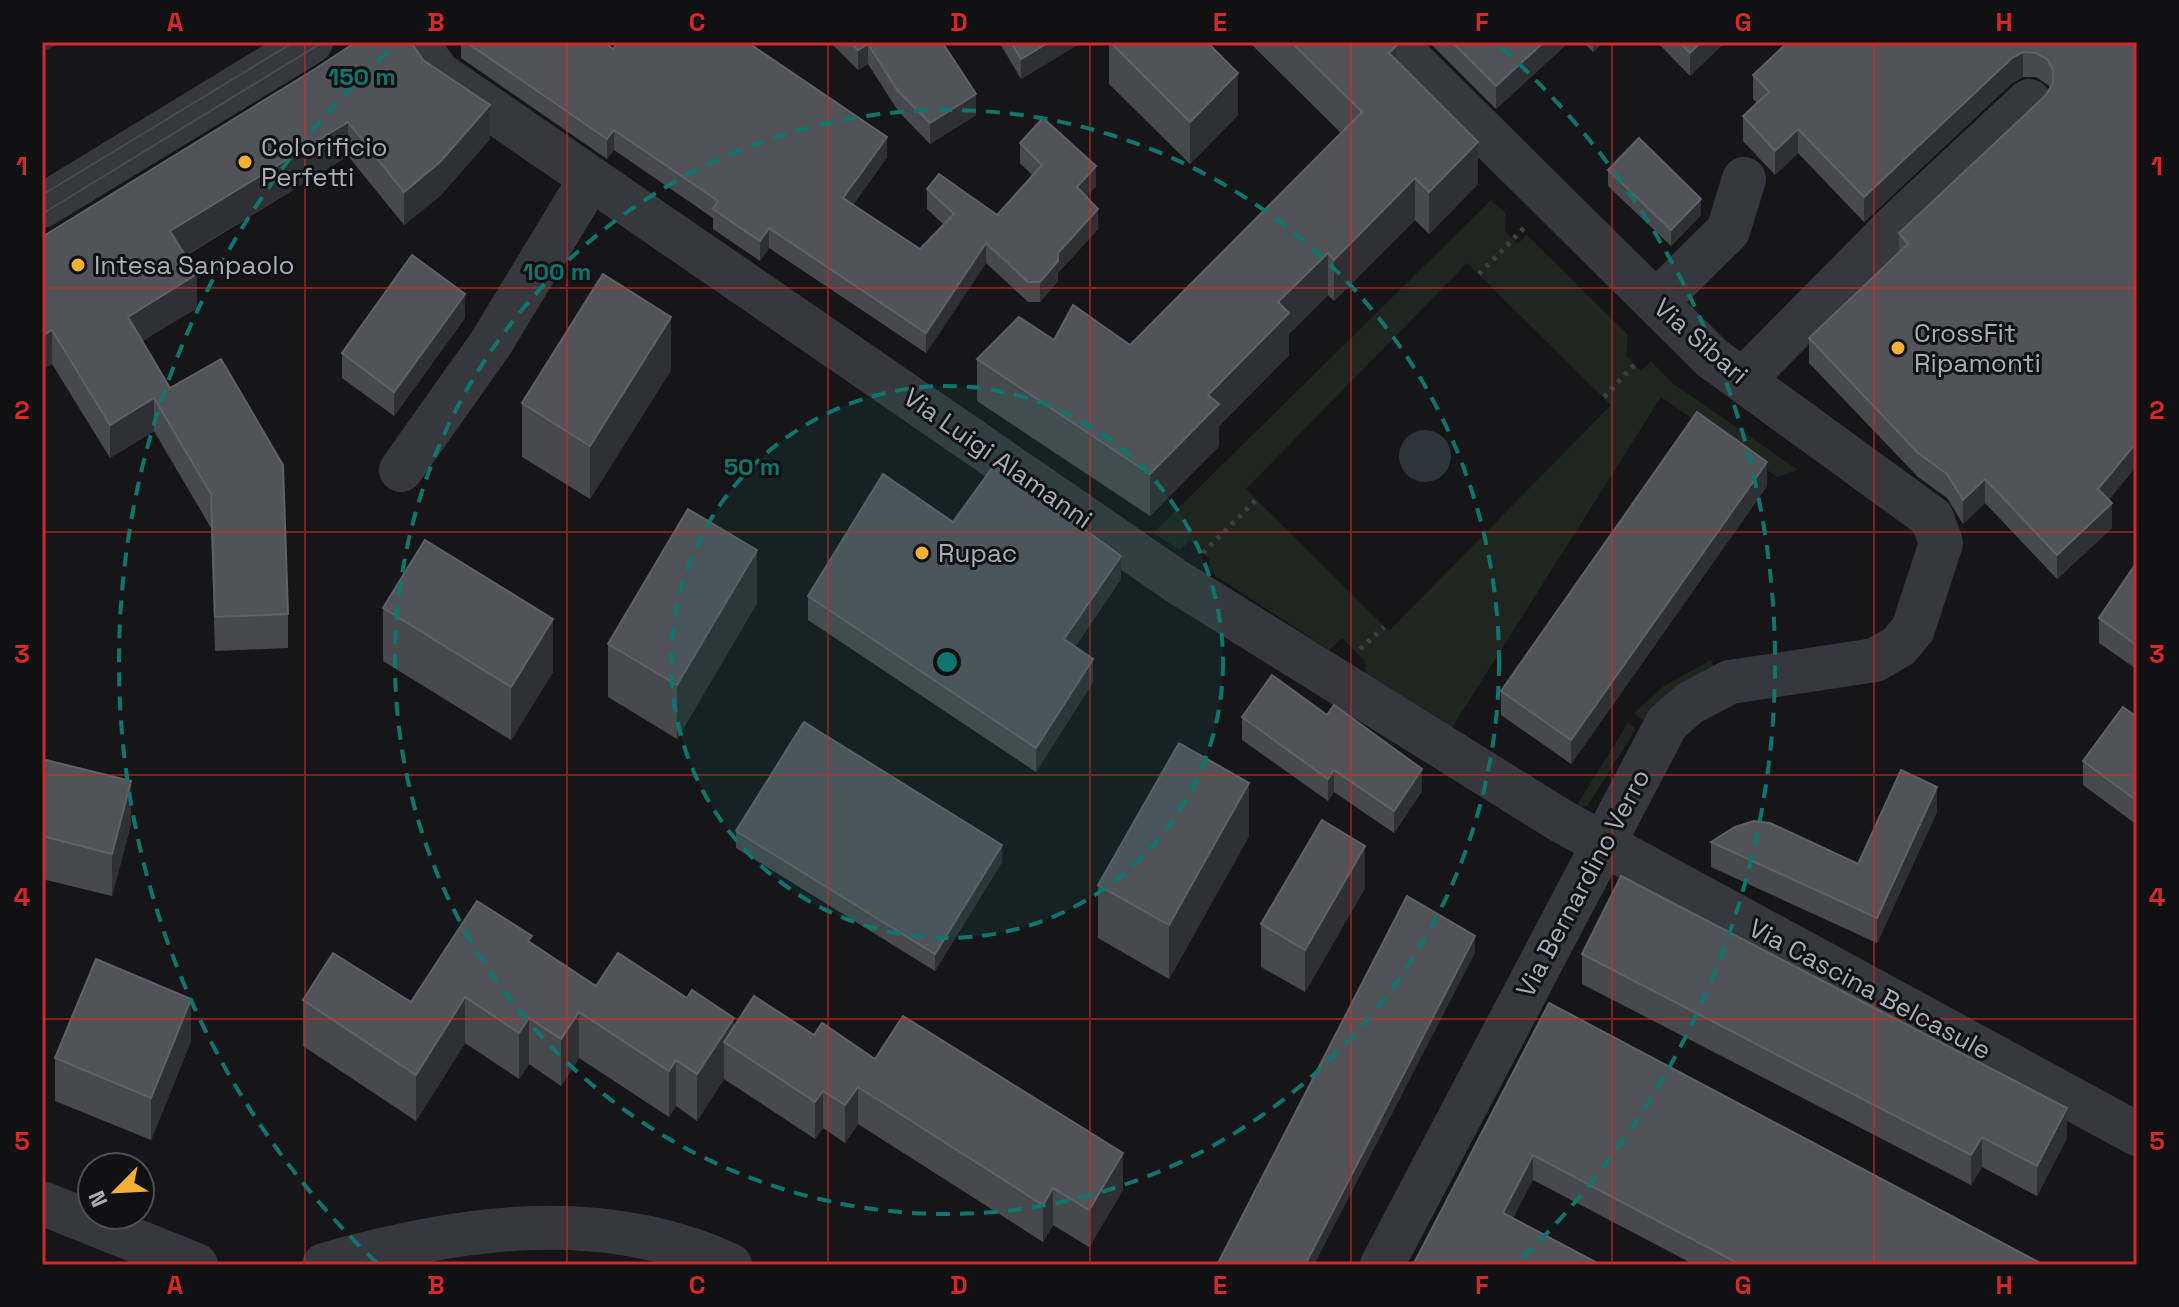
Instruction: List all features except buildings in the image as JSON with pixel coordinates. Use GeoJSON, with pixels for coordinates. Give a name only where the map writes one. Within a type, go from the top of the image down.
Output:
{"type":"FeatureCollection","features":[{"type":"Feature","properties":{"kind":"street"},"geometry":{"type":"LineString","coordinates":[[42,206],[311,42]]}},
{"type":"Feature","properties":{"kind":"street","name":"Via Luigi Alamanni"},"geometry":{"type":"LineString","coordinates":[[416,42],[438,73],[1176,581],[1603,846]]}},
{"type":"Feature","properties":{"kind":"street","name":"Via Sibari"},"geometry":{"type":"LineString","coordinates":[[1393,42],[1712,358],[1932,518],[1941,543],[1913,629],[1899,646]]}},
{"type":"Feature","properties":{"kind":"street"},"geometry":{"type":"LineString","coordinates":[[1743,380],[1899,222],[2029,101]]}},
{"type":"Feature","properties":{"kind":"street"},"geometry":{"type":"LineString","coordinates":[[401,470],[491,343],[591,178]]}},
{"type":"Feature","properties":{"kind":"street"},"geometry":{"type":"LineString","coordinates":[[1656,302],[1728,231],[1744,179]]}},
{"type":"Feature","properties":{"kind":"street","name":"Via Bernardino Verro"},"geometry":{"type":"LineString","coordinates":[[1382,1265],[1667,723],[1690,703],[1730,682],[1875,660],[1899,646]]}},
{"type":"Feature","properties":{"kind":"street","name":"Via Cascina Belcasule"},"geometry":{"type":"LineString","coordinates":[[1603,846],[2137,1134]]}},
{"type":"Feature","properties":{"kind":"street"},"geometry":{"type":"LineString","coordinates":[[42,1203],[196,1265]]}},
{"type":"Feature","properties":{"kind":"street"},"geometry":{"type":"LineString","coordinates":[[324,1265],[381,1249],[453,1235],[552,1226],[638,1235],[684,1247],[730,1265]]}},
{"type":"Feature","properties":{"kind":"path"},"geometry":{"type":"LineString","coordinates":[[1479,274],[1552,200]]}},
{"type":"Feature","properties":{"kind":"path"},"geometry":{"type":"LineString","coordinates":[[1604,397],[1635,364]]}},
{"type":"Feature","properties":{"kind":"path"},"geometry":{"type":"LineString","coordinates":[[1176,581],[1256,500]]}},
{"type":"Feature","properties":{"kind":"path"},"geometry":{"type":"LineString","coordinates":[[1356,652],[1384,627]]}},
{"type":"Feature","properties":{"kind":"shaded area"},"geometry":{"type":"Polygon","coordinates":[[[1491,200],[1506,214],[1505,231],[1517,244],[1527,235],[1628,335],[1626,355],[1641,371],[1651,361],[1671,382],[1798,470],[1777,477],[1661,397],[1451,729],[1366,675],[1365,661],[1342,638],[1329,650],[1210,572],[1209,559],[1190,540],[1180,550],[1153,533],[1491,200]],[[1467,263],[1246,489],[1389,631],[1611,405],[1467,263]]]}},
{"type":"Feature","properties":{"kind":"shaded area"},"geometry":{"type":"Polygon","coordinates":[[[1425,430],[1443,438],[1451,456],[1443,474],[1425,482],[1407,474],[1399,456],[1407,438],[1425,430]]]}},
{"type":"Feature","properties":{"kind":"shaded area"},"geometry":{"type":"Polygon","coordinates":[[[1711,660],[1714,668],[1649,712],[1643,720],[1634,713],[1664,686],[1711,660]]]}},
{"type":"Feature","properties":{"kind":"shaded area"},"geometry":{"type":"Polygon","coordinates":[[[1628,723],[1636,729],[1588,805],[1582,808],[1577,805],[1628,723]]]}},
{"type":"Feature","properties":{"kind":"tram line"},"geometry":{"type":"LineString","coordinates":[[42,195],[294,42]]}},
{"type":"Feature","properties":{"kind":"tram line"},"geometry":{"type":"LineString","coordinates":[[42,214],[323,42]]}},
{"type":"Feature","properties":{"kind":"place","name":"Colorificio Perfetti"},"geometry":{"type":"Point","coordinates":[245,162]}},
{"type":"Feature","properties":{"kind":"place","name":"Intesa Sanpaolo"},"geometry":{"type":"Point","coordinates":[78,265]}},
{"type":"Feature","properties":{"kind":"place","name":"CrossFit Ripamonti"},"geometry":{"type":"Point","coordinates":[1898,348]}},
{"type":"Feature","properties":{"kind":"place","name":"Rupac"},"geometry":{"type":"Point","coordinates":[922,553]}}]}
